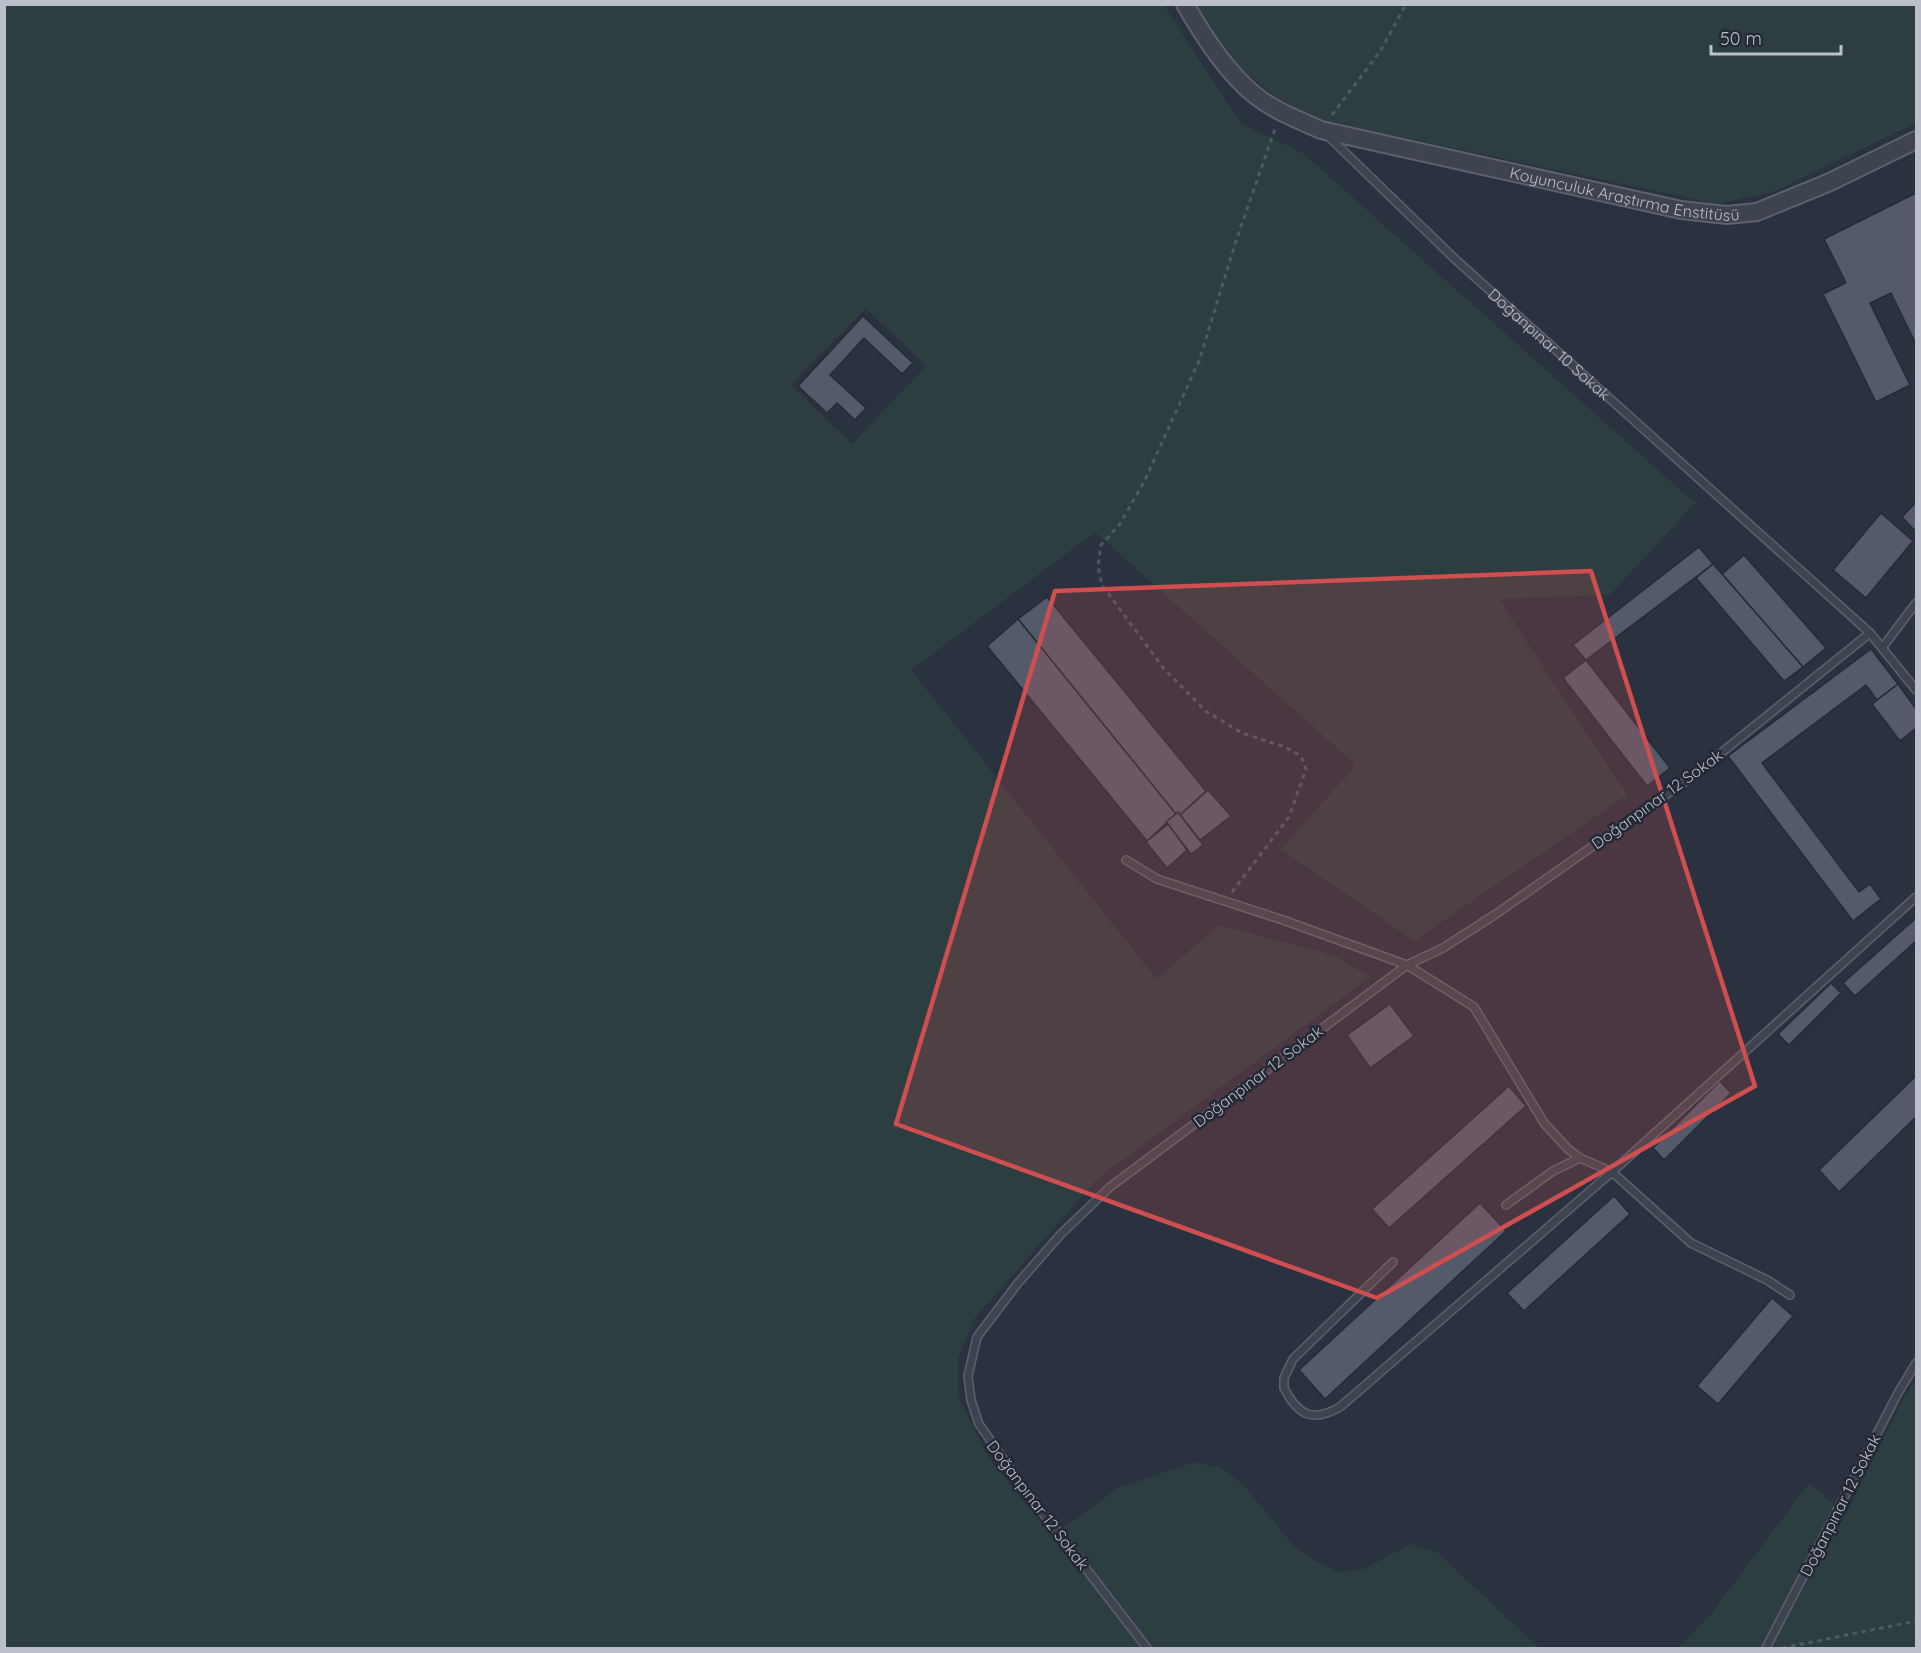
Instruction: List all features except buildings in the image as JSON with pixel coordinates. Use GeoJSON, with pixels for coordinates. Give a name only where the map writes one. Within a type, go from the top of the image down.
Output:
{"type":"FeatureCollection","features":[{"type":"Feature","properties":{"kind":"street","name":"Doğanpınar 10 Sokak"},"geometry":{"type":"LineString","coordinates":[[1185,4],[1242,82],[1255,95],[1281,112],[1322,130]]}},
{"type":"Feature","properties":{"kind":"street","name":"Koyunculuk Araştırma Enstitüsü"},"geometry":{"type":"LineString","coordinates":[[1322,130],[1670,207],[1727,215],[1757,212],[1784,202],[1917,140]]}},
{"type":"Feature","properties":{"kind":"lane","name":"Doğanpınar 10 Sokak"},"geometry":{"type":"LineString","coordinates":[[1322,130],[1456,260],[1870,633],[1917,690]]}},
{"type":"Feature","properties":{"kind":"lane"},"geometry":{"type":"LineString","coordinates":[[1882,648],[1917,603]]}},
{"type":"Feature","properties":{"kind":"lane","name":"Doğanpınar 12 Sokak"},"geometry":{"type":"LineString","coordinates":[[1147,1648],[1020,1484],[979,1424],[971,1400],[968,1376],[976,1337],[1018,1283],[1061,1234],[1110,1187],[1407,965],[1443,948],[1496,915],[1690,778],[1870,633]]}},
{"type":"Feature","properties":{"kind":"lane"},"geometry":{"type":"LineString","coordinates":[[1126,860],[1157,879],[1407,965],[1474,1007],[1544,1124],[1568,1149],[1580,1158],[1612,1172],[1691,1243],[1750,1271],[1790,1295]]}},
{"type":"Feature","properties":{"kind":"lane"},"geometry":{"type":"LineString","coordinates":[[1393,1262],[1293,1359],[1287,1368],[1284,1388],[1299,1411],[1309,1415],[1326,1416],[1340,1407],[1612,1172],[1917,897]]}},
{"type":"Feature","properties":{"kind":"lane"},"geometry":{"type":"LineString","coordinates":[[1506,1205],[1553,1171],[1580,1158]]}},
{"type":"Feature","properties":{"kind":"lane","name":"Doğanpınar 12 Sokak"},"geometry":{"type":"LineString","coordinates":[[1766,1648],[1898,1393],[1917,1363]]}},
{"type":"Feature","properties":{"kind":"path"},"geometry":{"type":"LineString","coordinates":[[1322,130],[1381,50],[1406,4]]}},
{"type":"Feature","properties":{"kind":"path"},"geometry":{"type":"LineString","coordinates":[[1225,901],[1289,817],[1306,769],[1301,756],[1286,747],[1242,733],[1207,712],[1164,669],[1102,585],[1098,566],[1101,545],[1120,524],[1146,480],[1199,361],[1236,241],[1281,112]]}},
{"type":"Feature","properties":{"kind":"path"},"geometry":{"type":"LineString","coordinates":[[1782,1648],[1917,1621]]}},
{"type":"Feature","properties":{"kind":"highlighted area"},"geometry":{"type":"Polygon","coordinates":[[[1591,571],[1755,1086],[1377,1298],[896,1124],[1055,591],[1591,571]]]}},
{"type":"Feature","properties":{"kind":"shaded area"},"geometry":{"type":"Polygon","coordinates":[[[5,5],[1164,5],[1241,124],[1303,153],[1695,503],[1610,595],[1499,599],[1627,795],[1414,941],[1281,849],[1356,765],[1095,532],[911,670],[1157,979],[1219,925],[1333,955],[1370,977],[1098,1178],[974,1319],[958,1358],[958,1396],[988,1457],[1052,1536],[1118,1488],[1194,1462],[1221,1468],[1243,1484],[1292,1544],[1313,1560],[1338,1572],[1364,1569],[1411,1544],[1437,1552],[1539,1648],[5,1648],[5,5]],[[866,308],[791,385],[852,444],[926,366],[866,308]]]}},
{"type":"Feature","properties":{"kind":"shaded area"},"geometry":{"type":"Polygon","coordinates":[[[1196,5],[1916,5],[1916,123],[1773,192],[1717,204],[1325,121],[1282,100],[1249,75],[1222,45],[1196,5]]]}},
{"type":"Feature","properties":{"kind":"shaded area"},"geometry":{"type":"Polygon","coordinates":[[[1916,1379],[1916,1648],[1678,1648],[1711,1614],[1809,1483],[1846,1514],[1904,1397],[1916,1379]]]}}]}
